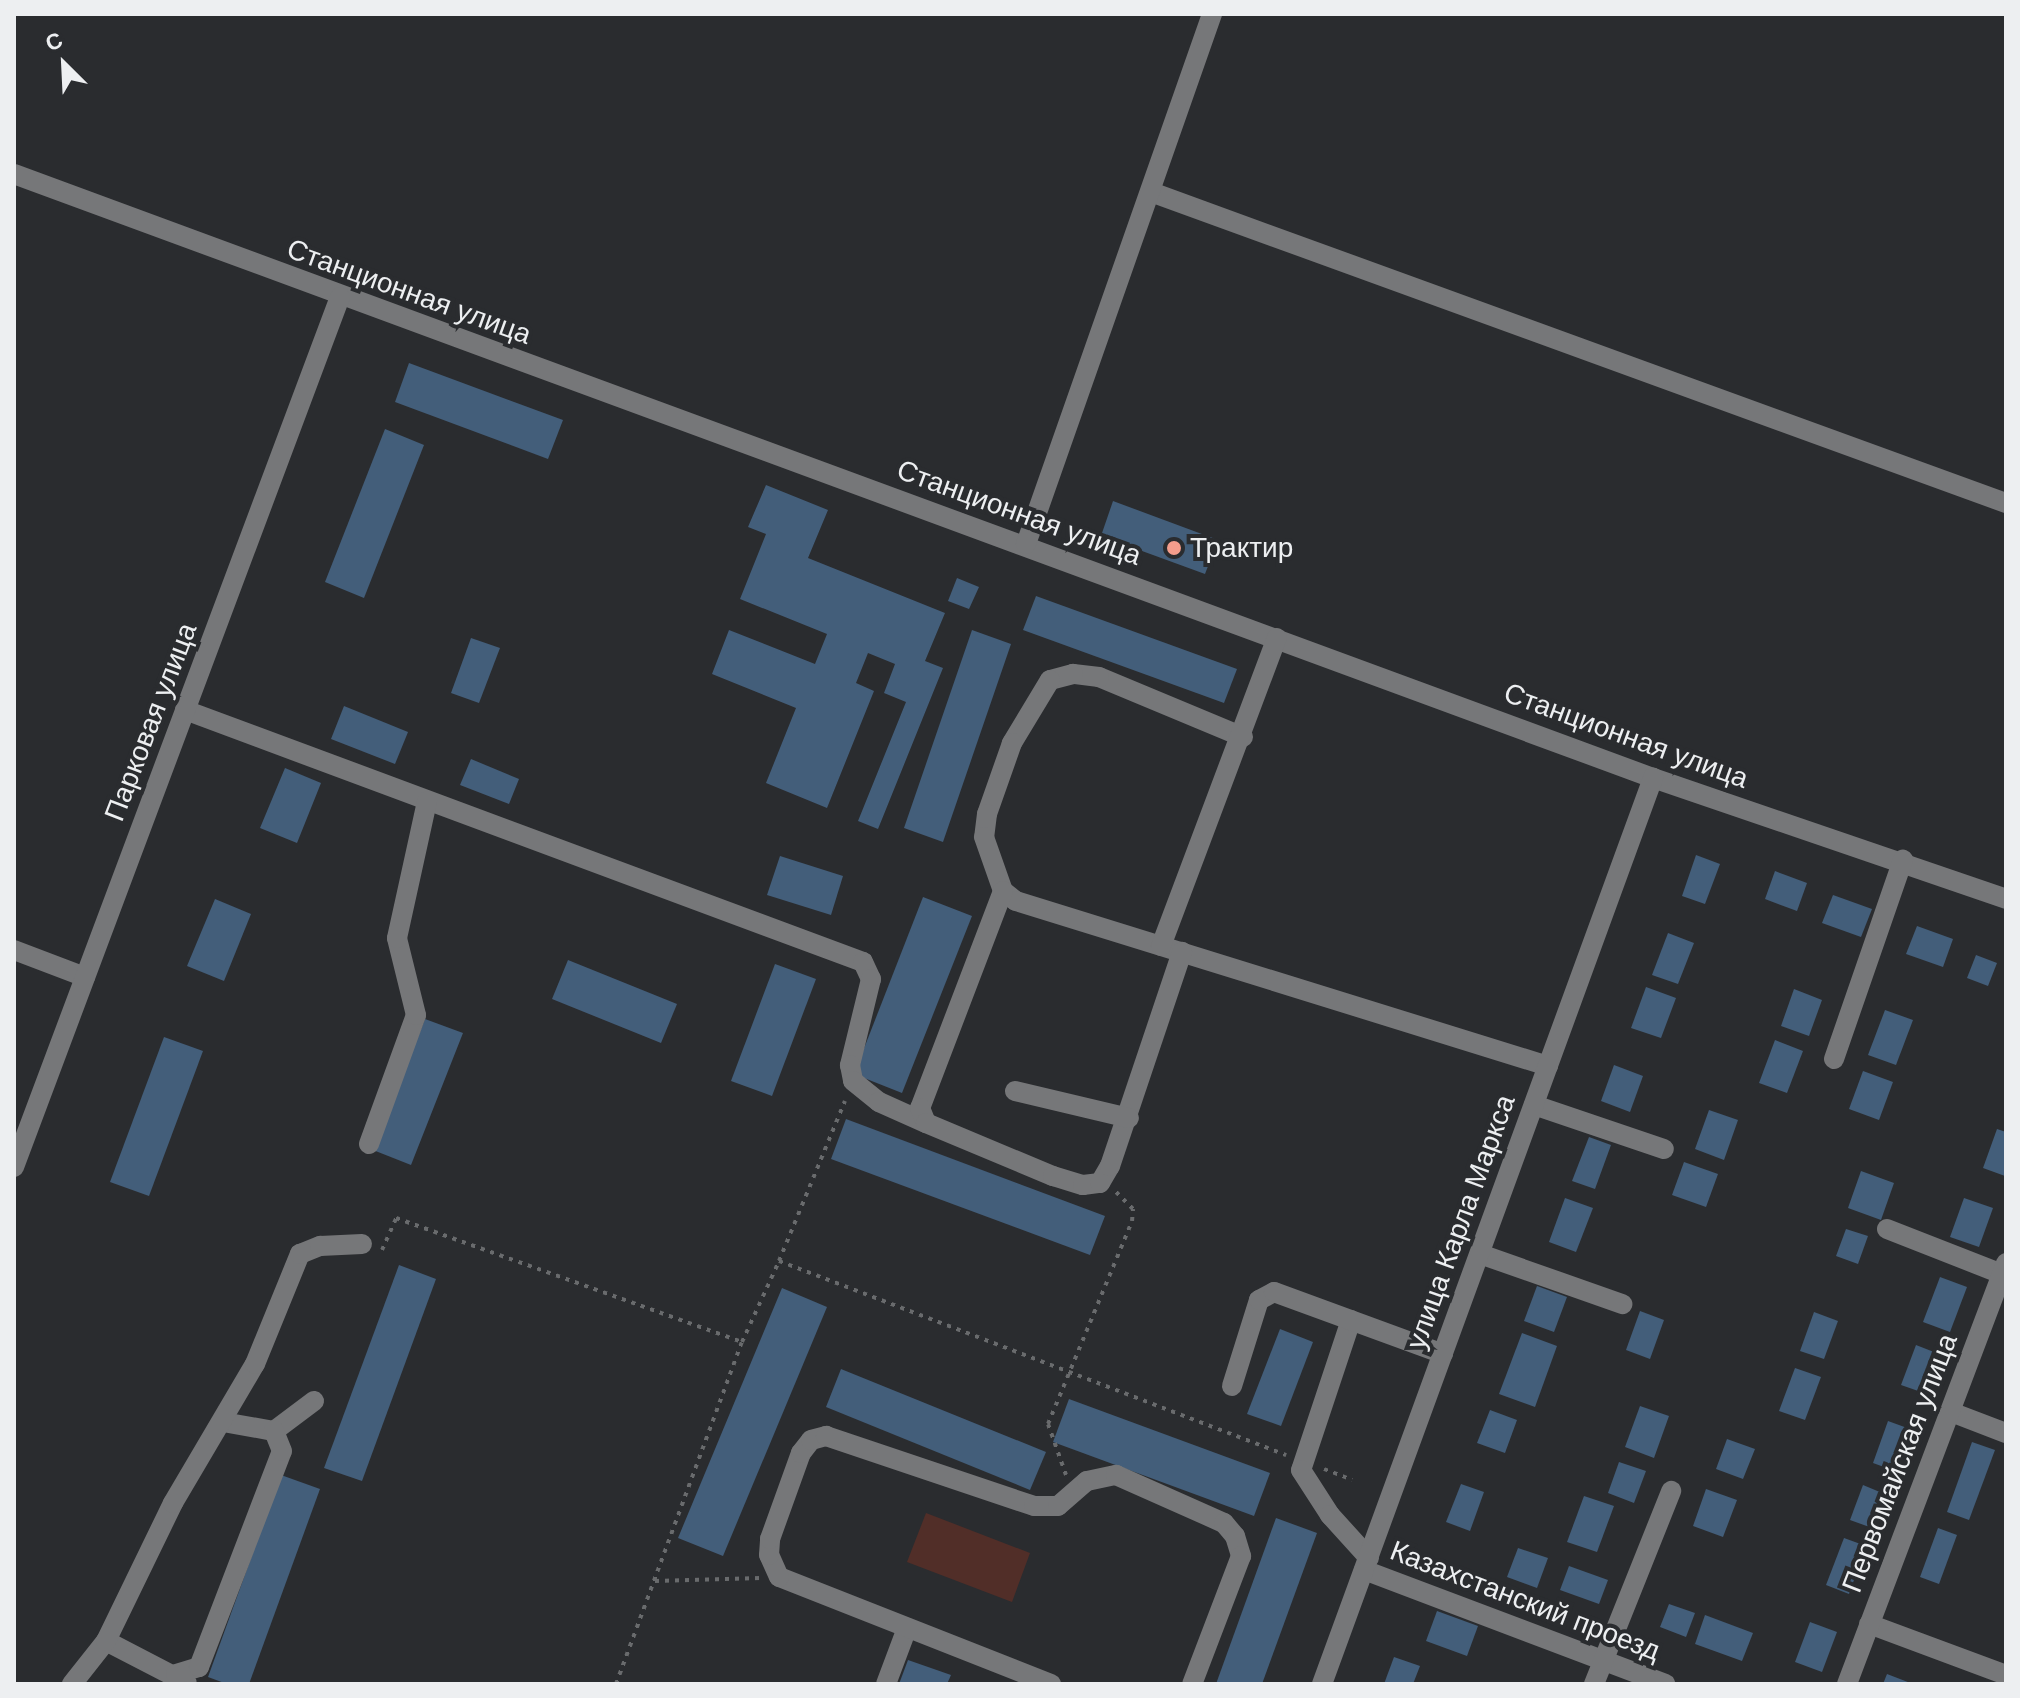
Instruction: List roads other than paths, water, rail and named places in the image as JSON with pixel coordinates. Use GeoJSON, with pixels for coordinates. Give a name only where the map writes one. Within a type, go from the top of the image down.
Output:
{"type":"FeatureCollection","features":[{"type":"Feature","properties":{"kind":"street"},"geometry":{"type":"LineString","coordinates":[[1026,544],[1212,14]]}},
{"type":"Feature","properties":{"kind":"street","name":"Станционная улица"},"geometry":{"type":"LineString","coordinates":[[14,174],[340,297],[1026,544],[1653,778],[1903,860],[2006,899]]}},
{"type":"Feature","properties":{"kind":"street"},"geometry":{"type":"LineString","coordinates":[[1151,192],[2006,503]]}},
{"type":"Feature","properties":{"kind":"street","name":"Парковая улица"},"geometry":{"type":"LineString","coordinates":[[14,1167],[340,297]]}},
{"type":"Feature","properties":{"kind":"street"},"geometry":{"type":"LineString","coordinates":[[1161,946],[1243,737],[1277,638]]}},
{"type":"Feature","properties":{"kind":"street"},"geometry":{"type":"LineString","coordinates":[[1243,737],[1099,677],[1073,674],[1050,680],[1012,743],[987,814],[984,837],[1003,891],[1016,901],[1548,1066]]}},
{"type":"Feature","properties":{"kind":"street"},"geometry":{"type":"LineString","coordinates":[[185,710],[863,962],[871,979],[850,1065],[853,1081],[879,1102],[1053,1176],[1083,1185],[1100,1183],[1129,1118],[1159,1010],[1182,952]]}},
{"type":"Feature","properties":{"kind":"street","name":"улица Карла Маркса"},"geometry":{"type":"LineString","coordinates":[[1322,1684],[1653,778]]}},
{"type":"Feature","properties":{"kind":"street"},"geometry":{"type":"LineString","coordinates":[[369,1144],[416,1015],[397,938],[427,801]]}},
{"type":"Feature","properties":{"kind":"street"},"geometry":{"type":"LineString","coordinates":[[1834,1059],[1903,860]]}},
{"type":"Feature","properties":{"kind":"street"},"geometry":{"type":"LineString","coordinates":[[926,1123],[920,1108],[1003,891]]}},
{"type":"Feature","properties":{"kind":"street"},"geometry":{"type":"LineString","coordinates":[[14,950],[85,977]]}},
{"type":"Feature","properties":{"kind":"street"},"geometry":{"type":"LineString","coordinates":[[1015,1091],[1129,1118]]}},
{"type":"Feature","properties":{"kind":"street"},"geometry":{"type":"LineString","coordinates":[[1534,1105],[1664,1149]]}},
{"type":"Feature","properties":{"kind":"street"},"geometry":{"type":"LineString","coordinates":[[1887,1229],[2004,1268]]}},
{"type":"Feature","properties":{"kind":"street"},"geometry":{"type":"LineString","coordinates":[[72,1684],[106,1641],[173,1503],[214,1427],[223,1422],[255,1364],[300,1254],[320,1246],[362,1244]]}},
{"type":"Feature","properties":{"kind":"street"},"geometry":{"type":"LineString","coordinates":[[1480,1254],[1622,1304]]}},
{"type":"Feature","properties":{"kind":"street","name":"Первомайская улица"},"geometry":{"type":"LineString","coordinates":[[1847,1684],[2004,1268]]}},
{"type":"Feature","properties":{"kind":"street"},"geometry":{"type":"LineString","coordinates":[[1232,1386],[1265,1295],[1274,1292],[1443,1354]]}},
{"type":"Feature","properties":{"kind":"street"},"geometry":{"type":"LineString","coordinates":[[1351,1320],[1300,1461],[1330,1515],[1366,1564]]}},
{"type":"Feature","properties":{"kind":"street"},"geometry":{"type":"LineString","coordinates":[[223,1422],[274,1431],[314,1401]]}},
{"type":"Feature","properties":{"kind":"street"},"geometry":{"type":"LineString","coordinates":[[1951,1412],[2006,1433]]}},
{"type":"Feature","properties":{"kind":"street"},"geometry":{"type":"LineString","coordinates":[[106,1641],[182,1679],[199,1667],[282,1451],[274,1431]]}},
{"type":"Feature","properties":{"kind":"street"},"geometry":{"type":"LineString","coordinates":[[1051,1684],[1019,1678],[907,1628],[779,1577],[769,1555],[770,1539],[801,1453],[811,1440],[826,1436],[1034,1506],[1058,1506],[1087,1481],[1116,1475],[1224,1523],[1235,1536],[1241,1556],[1192,1684]]}},
{"type":"Feature","properties":{"kind":"street"},"geometry":{"type":"LineString","coordinates":[[1594,1684],[1671,1491]]}},
{"type":"Feature","properties":{"kind":"street","name":"Казахстанский проезд"},"geometry":{"type":"LineString","coordinates":[[1366,1564],[1665,1684]]}},
{"type":"Feature","properties":{"kind":"street"},"geometry":{"type":"LineString","coordinates":[[1869,1624],[2006,1675]]}},
{"type":"Feature","properties":{"kind":"street"},"geometry":{"type":"LineString","coordinates":[[886,1684],[907,1628]]}},
{"type":"Feature","properties":{"kind":"place","name":"Трактир"},"geometry":{"type":"Point","coordinates":[1174,548]}}]}
